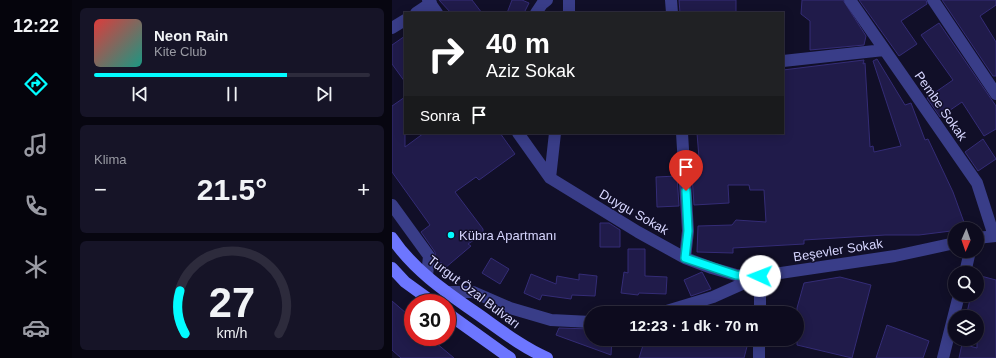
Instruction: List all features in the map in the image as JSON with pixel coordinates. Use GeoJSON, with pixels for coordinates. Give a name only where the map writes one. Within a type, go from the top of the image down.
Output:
{"type":"FeatureCollection","features":[{"type":"Feature","properties":{"kind":"street"},"geometry":{"type":"LineString","coordinates":[[537,12],[542,4],[548,0]]}},
{"type":"Feature","properties":{"kind":"street"},"geometry":{"type":"LineString","coordinates":[[569,0],[569,12]]}},
{"type":"Feature","properties":{"kind":"street"},"geometry":{"type":"LineString","coordinates":[[671,0],[672,12]]}},
{"type":"Feature","properties":{"kind":"street","name":"Pembe Sokak"},"geometry":{"type":"LineString","coordinates":[[850,0],[977,183],[995,236]]}},
{"type":"Feature","properties":{"kind":"street"},"geometry":{"type":"LineString","coordinates":[[933,0],[996,94]]}},
{"type":"Feature","properties":{"kind":"street"},"geometry":{"type":"LineString","coordinates":[[418,12],[432,6]]}},
{"type":"Feature","properties":{"kind":"street"},"geometry":{"type":"LineString","coordinates":[[392,28],[404,21]]}},
{"type":"Feature","properties":{"kind":"street"},"geometry":{"type":"LineString","coordinates":[[784,61],[884,50]]}},
{"type":"Feature","properties":{"kind":"street","name":"Duygu Sokak"},"geometry":{"type":"LineString","coordinates":[[519,134],[550,178],[638,232],[685,258],[736,275],[760,276]]}},
{"type":"Feature","properties":{"kind":"street"},"geometry":{"type":"LineString","coordinates":[[550,178],[555,134]]}},
{"type":"Feature","properties":{"kind":"street"},"geometry":{"type":"LineString","coordinates":[[682,134],[688,231],[685,258]]}},
{"type":"Feature","properties":{"kind":"street"},"geometry":{"type":"LineString","coordinates":[[392,205],[429,256],[427,276]]}},
{"type":"Feature","properties":{"kind":"street"},"geometry":{"type":"LineString","coordinates":[[984,237],[995,236]]}},
{"type":"Feature","properties":{"kind":"street","name":"Turgut Özal Bulvarı"},"geometry":{"type":"LineString","coordinates":[[392,238],[402,253],[427,276],[516,341],[547,358]]}},
{"type":"Feature","properties":{"kind":"street","name":"Beşevler Sokak"},"geometry":{"type":"LineString","coordinates":[[683,306],[713,297],[760,276],[895,256],[948,245]]}},
{"type":"Feature","properties":{"kind":"street"},"geometry":{"type":"LineString","coordinates":[[392,268],[405,282],[422,294]]}},
{"type":"Feature","properties":{"kind":"street"},"geometry":{"type":"LineString","coordinates":[[760,276],[760,306]]}},
{"type":"Feature","properties":{"kind":"street"},"geometry":{"type":"LineString","coordinates":[[448,292],[473,292],[510,308],[551,320],[584,322]]}},
{"type":"Feature","properties":{"kind":"street"},"geometry":{"type":"LineString","coordinates":[[943,358],[958,302]]}},
{"type":"Feature","properties":{"kind":"street"},"geometry":{"type":"LineString","coordinates":[[456,319],[510,358]]}},
{"type":"Feature","properties":{"kind":"street"},"geometry":{"type":"LineString","coordinates":[[759,346],[759,358]]}},
{"type":"Feature","properties":{"kind":"building"},"geometry":{"type":"Polygon","coordinates":[[[439,0],[472,0],[481,12],[450,12],[439,0]]]}},
{"type":"Feature","properties":{"kind":"building"},"geometry":{"type":"Polygon","coordinates":[[[512,0],[522,0],[529,3],[524,12],[507,12],[512,0]]]}},
{"type":"Feature","properties":{"kind":"building"},"geometry":{"type":"Polygon","coordinates":[[[679,0],[736,0],[736,12],[680,12],[679,0]]]}},
{"type":"Feature","properties":{"kind":"building"},"geometry":{"type":"Polygon","coordinates":[[[802,0],[843,0],[866,36],[864,45],[810,50],[810,21],[801,14],[802,0]]]}},
{"type":"Feature","properties":{"kind":"building"},"geometry":{"type":"Polygon","coordinates":[[[859,0],[926,0],[927,4],[901,21],[917,44],[899,56],[859,0]]]}},
{"type":"Feature","properties":{"kind":"building"},"geometry":{"type":"Polygon","coordinates":[[[942,0],[996,0],[996,5],[980,16],[996,42],[996,76],[993,76],[942,0]]]}},
{"type":"Feature","properties":{"kind":"building"},"geometry":{"type":"Polygon","coordinates":[[[939,23],[996,106],[996,129],[984,136],[962,102],[940,117],[927,98],[953,80],[921,35],[939,23]]]}},
{"type":"Feature","properties":{"kind":"building"},"geometry":{"type":"Polygon","coordinates":[[[404,37],[404,81],[392,64],[392,45],[404,37]]]}},
{"type":"Feature","properties":{"kind":"building"},"geometry":{"type":"Polygon","coordinates":[[[877,59],[905,105],[911,103],[925,140],[928,139],[953,192],[964,222],[948,222],[948,231],[919,235],[885,235],[804,240],[804,244],[733,248],[733,253],[697,252],[698,226],[732,225],[736,220],[766,222],[764,190],[750,190],[749,185],[728,185],[729,203],[694,205],[692,176],[696,176],[695,158],[699,158],[697,134],[784,134],[784,70],[864,60],[863,64],[865,63],[870,147],[873,146],[874,152],[901,146],[873,61],[877,59]]]}},
{"type":"Feature","properties":{"kind":"building"},"geometry":{"type":"Polygon","coordinates":[[[404,98],[405,147],[423,134],[501,134],[515,154],[479,180],[476,177],[455,192],[483,229],[483,234],[468,244],[471,246],[445,268],[441,262],[439,264],[436,260],[435,252],[421,232],[430,225],[392,172],[392,106],[404,98]]]}},
{"type":"Feature","properties":{"kind":"building"},"geometry":{"type":"Polygon","coordinates":[[[983,139],[996,159],[978,171],[965,152],[983,139]]]}},
{"type":"Feature","properties":{"kind":"building"},"geometry":{"type":"Polygon","coordinates":[[[677,176],[679,206],[657,207],[656,177],[677,176]]]}},
{"type":"Feature","properties":{"kind":"building"},"geometry":{"type":"Polygon","coordinates":[[[600,223],[609,223],[620,230],[620,247],[600,247],[600,223]]]}},
{"type":"Feature","properties":{"kind":"building"},"geometry":{"type":"Polygon","coordinates":[[[628,249],[645,249],[645,276],[667,277],[666,294],[639,293],[638,295],[621,293],[624,272],[628,273],[628,249]]]}},
{"type":"Feature","properties":{"kind":"building"},"geometry":{"type":"Polygon","coordinates":[[[491,258],[509,269],[500,284],[482,273],[491,258]]]}},
{"type":"Feature","properties":{"kind":"building"},"geometry":{"type":"Polygon","coordinates":[[[702,272],[711,289],[691,296],[684,280],[702,272]]]}},
{"type":"Feature","properties":{"kind":"building"},"geometry":{"type":"Polygon","coordinates":[[[531,274],[556,284],[557,276],[579,280],[579,274],[597,276],[595,296],[572,295],[571,299],[542,295],[540,300],[524,293],[531,274]]]}},
{"type":"Feature","properties":{"kind":"building"},"geometry":{"type":"Polygon","coordinates":[[[840,277],[871,285],[852,358],[801,346],[804,346],[804,306],[798,306],[804,283],[840,277]]]}},
{"type":"Feature","properties":{"kind":"building"},"geometry":{"type":"Polygon","coordinates":[[[984,277],[996,280],[996,358],[959,358],[962,346],[977,348],[977,346],[984,346],[984,310],[968,310],[969,302],[984,302],[984,277]]]}},
{"type":"Feature","properties":{"kind":"building"},"geometry":{"type":"Polygon","coordinates":[[[392,301],[404,311],[404,346],[440,346],[454,358],[401,358],[392,350],[392,301]]]}},
{"type":"Feature","properties":{"kind":"building"},"geometry":{"type":"Polygon","coordinates":[[[887,325],[929,341],[923,358],[876,358],[887,325]]]}},
{"type":"Feature","properties":{"kind":"building"},"geometry":{"type":"Polygon","coordinates":[[[559,328],[584,329],[584,345],[556,335],[559,328]]]}},
{"type":"Feature","properties":{"kind":"building"},"geometry":{"type":"Polygon","coordinates":[[[586,346],[612,346],[611,355],[586,346]]]}},
{"type":"Feature","properties":{"kind":"building"},"geometry":{"type":"Polygon","coordinates":[[[643,346],[747,346],[744,358],[639,358],[643,346]]]}},
{"type":"Feature","properties":{"kind":"place","name":"Kübra Apartmanı"},"geometry":{"type":"Point","coordinates":[451,235]}},
{"type":"Feature","properties":{"kind":"route"},"geometry":{"type":"LineString","coordinates":[[686,191],[688,231],[685,258],[736,275],[760,276]]}}]}
